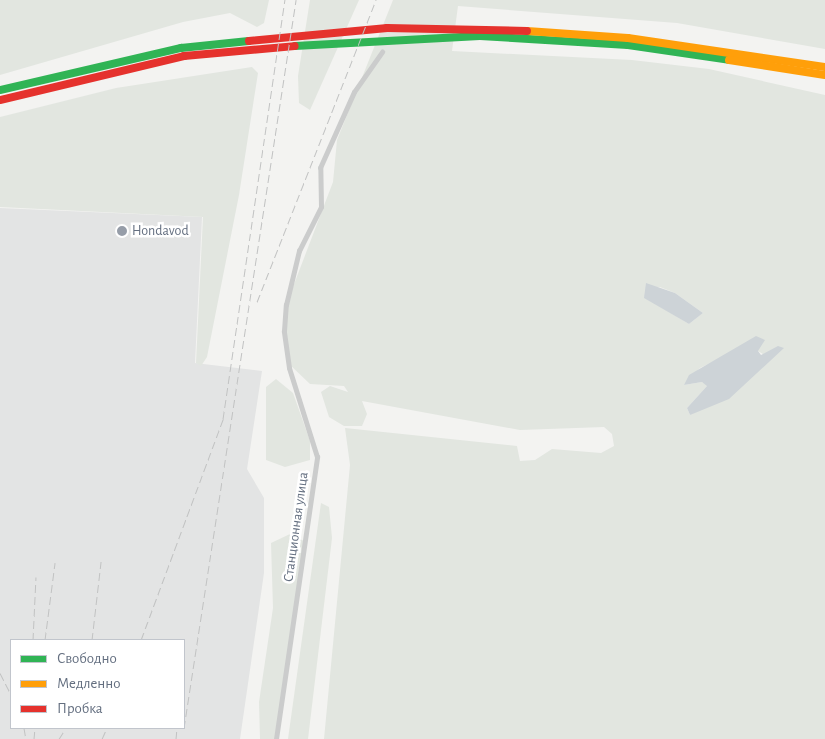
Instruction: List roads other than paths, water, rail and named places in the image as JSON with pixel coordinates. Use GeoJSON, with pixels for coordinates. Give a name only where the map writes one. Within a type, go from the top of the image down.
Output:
{"type":"FeatureCollection","features":[{"type":"Feature","properties":{"kind":"highway"},"geometry":{"type":"LineString","coordinates":[[0,90],[79,68],[237,40],[433,27],[638,39],[825,67]]}},
{"type":"Feature","properties":{"kind":"highway"},"geometry":{"type":"LineString","coordinates":[[0,100],[124,68],[238,50],[433,36],[628,45],[825,75]]}},
{"type":"Feature","properties":{"kind":"street","name":"Станционная улица"},"geometry":{"type":"LineString","coordinates":[[276,739],[316,484],[313,439],[292,382],[284,331],[288,292],[304,236],[321,207],[320,168],[354,92],[382,52]]}},
{"type":"Feature","properties":{"kind":"railway"},"geometry":{"type":"LineString","coordinates":[[141,639],[223,419],[285,0]]}},
{"type":"Feature","properties":{"kind":"railway"},"geometry":{"type":"LineString","coordinates":[[185,722],[296,0]]}},
{"type":"Feature","properties":{"kind":"railway"},"geometry":{"type":"LineString","coordinates":[[257,302],[376,0]]}},
{"type":"Feature","properties":{"kind":"railway"},"geometry":{"type":"LineString","coordinates":[[92,639],[101,562]]}},
{"type":"Feature","properties":{"kind":"railway"},"geometry":{"type":"LineString","coordinates":[[45,639],[55,563]]}},
{"type":"Feature","properties":{"kind":"railway"},"geometry":{"type":"LineString","coordinates":[[33,639],[36,577]]}},
{"type":"Feature","properties":{"kind":"railway"},"geometry":{"type":"LineString","coordinates":[[0,673],[10,693]]}},
{"type":"Feature","properties":{"kind":"railway"},"geometry":{"type":"LineString","coordinates":[[24,729],[26,739]]}},
{"type":"Feature","properties":{"kind":"railway"},"geometry":{"type":"LineString","coordinates":[[34,739],[35,729]]}},
{"type":"Feature","properties":{"kind":"railway"},"geometry":{"type":"LineString","coordinates":[[59,739],[65,729]]}},
{"type":"Feature","properties":{"kind":"railway"},"geometry":{"type":"LineString","coordinates":[[102,739],[107,729]]}},
{"type":"Feature","properties":{"kind":"railway"},"geometry":{"type":"LineString","coordinates":[[176,739],[177,729]]}},
{"type":"Feature","properties":{"kind":"place","name":"Hondavod"},"geometry":{"type":"Point","coordinates":[122,231]}}]}
